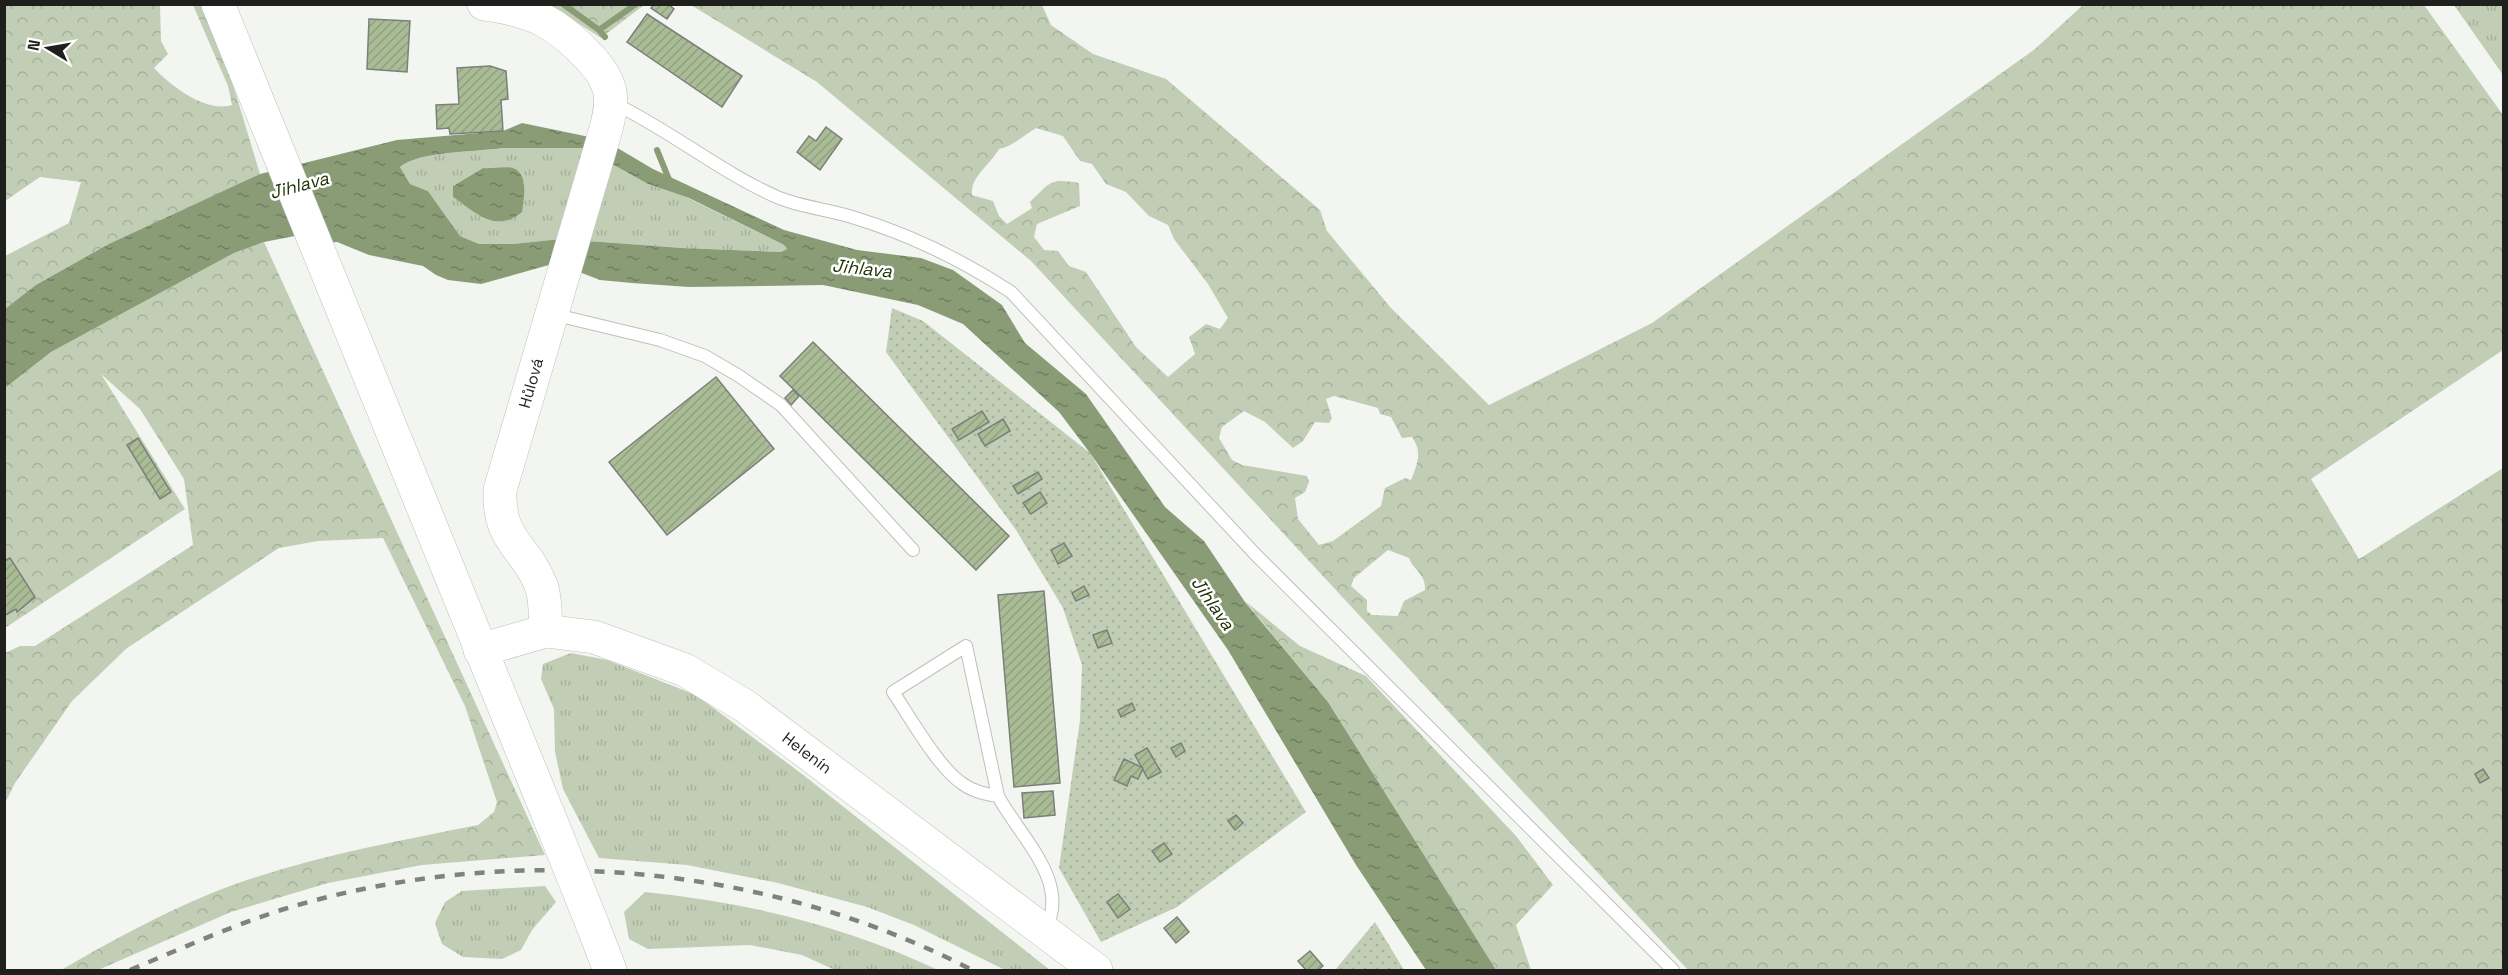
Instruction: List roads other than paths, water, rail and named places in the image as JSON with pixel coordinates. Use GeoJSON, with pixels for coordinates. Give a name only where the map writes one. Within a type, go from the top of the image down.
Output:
{"type":"FeatureCollection","features":[{"type":"Feature","properties":{"kind":"street"},"geometry":{"type":"LineString","coordinates":[[218,4],[610,970]]}},
{"type":"Feature","properties":{"kind":"street"},"geometry":{"type":"LineString","coordinates":[[484,4],[532,14],[573,39],[604,77],[608,116]]}},
{"type":"Feature","properties":{"kind":"street","name":"Hůlová"},"geometry":{"type":"LineString","coordinates":[[546,631],[542,590],[504,528],[499,511],[500,490],[608,116]]}},
{"type":"Feature","properties":{"kind":"street","name":"Helenín"},"geometry":{"type":"LineString","coordinates":[[480,650],[546,631],[594,637],[685,670],[745,706],[1096,970]]}},
{"type":"Feature","properties":{"kind":"lane"},"geometry":{"type":"LineString","coordinates":[[608,116],[642,116],[694,153],[760,189],[779,198],[853,217],[931,246],[1011,292],[1256,555],[1673,970]]}},
{"type":"Feature","properties":{"kind":"lane"},"geometry":{"type":"LineString","coordinates":[[556,299],[705,356],[781,405],[913,550]]}},
{"type":"Feature","properties":{"kind":"lane"},"geometry":{"type":"LineString","coordinates":[[998,796],[978,792],[962,784],[944,765],[893,692],[966,645],[998,796],[1009,818],[1043,866],[1053,891],[1050,921],[1044,931]]}},
{"type":"Feature","properties":{"kind":"water","name":"Jihlava"},"geometry":{"type":"Polygon","coordinates":[[[522,123],[604,140],[653,169],[784,230],[857,250],[921,258],[953,270],[1002,305],[1025,343],[1086,394],[1165,507],[1204,541],[1245,602],[1328,702],[1496,970],[1426,970],[1356,865],[1228,650],[1059,412],[963,324],[918,305],[823,285],[689,287],[600,280],[556,263],[481,284],[448,280],[423,266],[369,255],[337,242],[317,244],[300,235],[264,242],[234,253],[51,352],[5,388],[5,309],[36,285],[109,244],[260,174],[397,140],[503,131],[522,123]],[[503,148],[449,153],[420,158],[400,167],[410,184],[428,191],[460,236],[479,244],[513,244],[561,239],[682,248],[781,252],[787,249],[784,245],[689,198],[648,184],[583,148],[503,148]]]}},
{"type":"Feature","properties":{"kind":"water"},"geometry":{"type":"Polygon","coordinates":[[[510,167],[518,171],[524,187],[522,212],[503,221],[494,221],[477,214],[453,197],[453,186],[483,168],[510,167]]]}},
{"type":"Feature","properties":{"kind":"waterway"},"geometry":{"type":"LineString","coordinates":[[563,4],[605,37]]}},
{"type":"Feature","properties":{"kind":"waterway"},"geometry":{"type":"LineString","coordinates":[[599,30],[636,4]]}},
{"type":"Feature","properties":{"kind":"waterway"},"geometry":{"type":"LineString","coordinates":[[657,150],[670,182]]}},
{"type":"Feature","properties":{"kind":"railway"},"geometry":{"type":"LineString","coordinates":[[130,970],[205,938],[281,910],[366,888],[454,875],[543,870],[632,874],[721,885],[808,905],[892,934],[972,970]]}}]}
